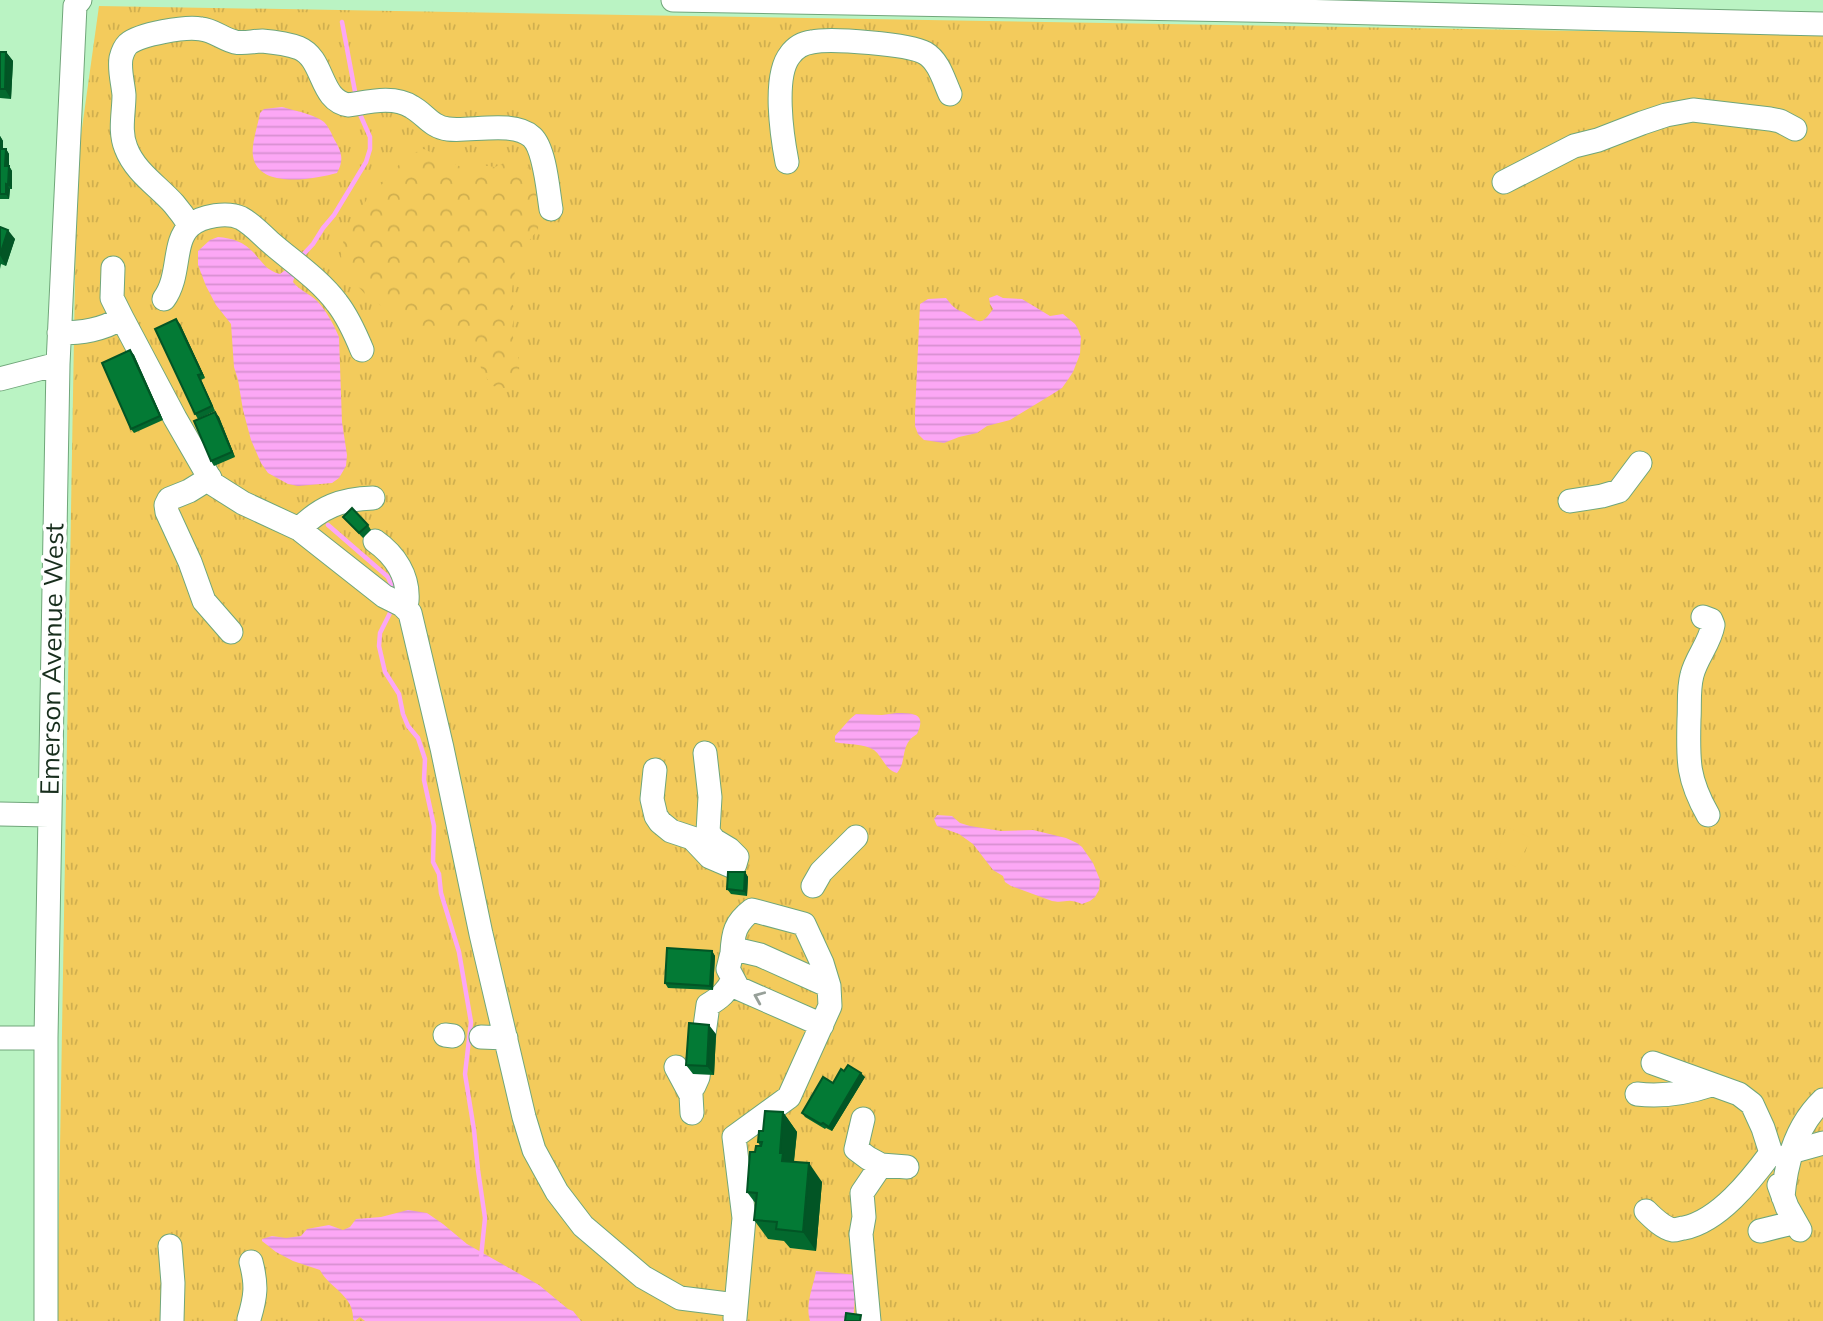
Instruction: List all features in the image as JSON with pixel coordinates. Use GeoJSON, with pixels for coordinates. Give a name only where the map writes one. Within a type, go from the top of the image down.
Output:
{"type":"FeatureCollection","features":[{"type":"Feature","properties":{"kind":"street","name":"Emerson Avenue West"},"geometry":{"type":"LineString","coordinates":[[46,1321],[46,1038],[58,364],[75,6],[80,0]]}},
{"type":"Feature","properties":{"kind":"street"},"geometry":{"type":"LineString","coordinates":[[673,0],[1296,5],[1823,24]]}},
{"type":"Feature","properties":{"kind":"street"},"geometry":{"type":"LineString","coordinates":[[190,226],[176,206],[139,170],[125,146],[122,133],[124,94],[120,61],[128,44],[140,38],[187,28],[216,33],[234,42],[261,41],[300,48],[312,56],[330,95],[343,104],[396,100],[412,107],[432,124],[446,129],[512,129],[524,132],[532,137],[539,147],[551,209]]}},
{"type":"Feature","properties":{"kind":"street"},"geometry":{"type":"LineString","coordinates":[[787,162],[781,116],[782,69],[798,47],[827,41],[910,48],[926,53],[936,63],[950,94]]}},
{"type":"Feature","properties":{"kind":"street"},"geometry":{"type":"LineString","coordinates":[[1504,182],[1574,146],[1666,115],[1693,110],[1770,119],[1795,129]]}},
{"type":"Feature","properties":{"kind":"street"},"geometry":{"type":"LineString","coordinates":[[164,299],[171,289],[179,245],[190,226],[214,216],[239,217],[330,293],[352,326],[362,350]]}},
{"type":"Feature","properties":{"kind":"street"},"geometry":{"type":"LineString","coordinates":[[113,268],[112,298],[175,418],[214,484],[243,503],[299,529],[410,613],[524,1116],[534,1150],[557,1192],[583,1226],[643,1277],[680,1298],[735,1313],[744,1218],[733,1137],[789,1097],[822,1025],[830,1006],[829,986],[822,963],[804,924],[752,910],[743,917],[733,934],[728,969],[738,988],[822,1025]]}},
{"type":"Feature","properties":{"kind":"street"},"geometry":{"type":"LineString","coordinates":[[59,333],[80,333],[107,327],[122,318]]}},
{"type":"Feature","properties":{"kind":"street"},"geometry":{"type":"LineString","coordinates":[[0,379],[58,364]]}},
{"type":"Feature","properties":{"kind":"street"},"geometry":{"type":"LineString","coordinates":[[1570,501],[1619,491],[1640,463]]}},
{"type":"Feature","properties":{"kind":"street"},"geometry":{"type":"LineString","coordinates":[[210,478],[169,499],[166,505],[204,601],[231,632]]}},
{"type":"Feature","properties":{"kind":"street"},"geometry":{"type":"LineString","coordinates":[[299,529],[316,513],[330,505],[357,498],[373,498]]}},
{"type":"Feature","properties":{"kind":"street"},"geometry":{"type":"LineString","coordinates":[[375,541],[393,557],[408,589],[407,601],[393,601]]}},
{"type":"Feature","properties":{"kind":"street"},"geometry":{"type":"LineString","coordinates":[[1703,617],[1711,620],[1713,625],[1690,685],[1688,744],[1693,784],[1707,815]]}},
{"type":"Feature","properties":{"kind":"street"},"geometry":{"type":"LineString","coordinates":[[655,770],[652,799],[660,822],[671,831],[703,839],[710,837],[707,826],[710,797],[705,753]]}},
{"type":"Feature","properties":{"kind":"street"},"geometry":{"type":"LineString","coordinates":[[0,814],[50,815]]}},
{"type":"Feature","properties":{"kind":"street"},"geometry":{"type":"LineString","coordinates":[[813,886],[821,872],[856,837]]}},
{"type":"Feature","properties":{"kind":"street"},"geometry":{"type":"LineString","coordinates":[[732,953],[743,951],[760,955],[829,986]]}},
{"type":"Feature","properties":{"kind":"street"},"geometry":{"type":"LineString","coordinates":[[676,1067],[691,1102],[698,1077],[708,1005],[728,989],[733,979]]}},
{"type":"Feature","properties":{"kind":"street"},"geometry":{"type":"LineString","coordinates":[[481,1037],[506,1038]]}},
{"type":"Feature","properties":{"kind":"street"},"geometry":{"type":"LineString","coordinates":[[0,1038],[46,1038]]}},
{"type":"Feature","properties":{"kind":"street"},"geometry":{"type":"LineString","coordinates":[[1653,1063],[1739,1094],[1752,1104],[1763,1128],[1781,1152],[1776,1177],[1797,1225],[1787,1224],[1759,1230]]}},
{"type":"Feature","properties":{"kind":"street"},"geometry":{"type":"LineString","coordinates":[[1637,1094],[1657,1096],[1711,1085]]}},
{"type":"Feature","properties":{"kind":"street"},"geometry":{"type":"LineString","coordinates":[[1646,1211],[1659,1223],[1673,1230],[1708,1219],[1781,1152],[1823,1100]]}},
{"type":"Feature","properties":{"kind":"street"},"geometry":{"type":"LineString","coordinates":[[863,1119],[856,1149],[881,1165],[908,1167]]}},
{"type":"Feature","properties":{"kind":"street"},"geometry":{"type":"LineString","coordinates":[[1781,1152],[1823,1143]]}},
{"type":"Feature","properties":{"kind":"street"},"geometry":{"type":"LineString","coordinates":[[869,1321],[861,1234],[864,1217],[862,1193],[881,1165]]}},
{"type":"Feature","properties":{"kind":"street"},"geometry":{"type":"LineString","coordinates":[[170,1246],[172,1321]]}},
{"type":"Feature","properties":{"kind":"street"},"geometry":{"type":"LineString","coordinates":[[249,1319],[257,1286],[251,1262]]}},
{"type":"Feature","properties":{"kind":"green space"},"geometry":{"type":"Polygon","coordinates":[[[99,6],[1823,35],[1823,1321],[57,1321],[77,164],[99,6]]]}},
{"type":"Feature","properties":{"kind":"green space"},"geometry":{"type":"Polygon","coordinates":[[[424,149],[467,170],[480,165],[495,167],[515,158],[529,168],[539,205],[538,230],[522,253],[513,280],[512,301],[516,315],[513,334],[519,370],[510,389],[493,386],[489,381],[482,371],[477,343],[468,336],[448,333],[434,336],[402,320],[366,295],[348,276],[341,256],[344,238],[367,199],[406,156],[424,149]]]}},
{"type":"Feature","properties":{"kind":"green space"},"geometry":{"type":"Polygon","coordinates":[[[1507,827],[1531,838],[1517,867],[1495,858],[1507,827]]]}},
{"type":"Feature","properties":{"kind":"shaded area"},"geometry":{"type":"Polygon","coordinates":[[[282,107],[310,115],[325,124],[341,155],[337,173],[289,180],[265,174],[257,167],[253,151],[260,113],[264,109],[282,107]]]}},
{"type":"Feature","properties":{"kind":"shaded area"},"geometry":{"type":"Polygon","coordinates":[[[218,237],[242,243],[275,273],[280,274],[288,268],[295,275],[293,282],[320,305],[337,332],[342,422],[347,455],[346,466],[339,478],[332,483],[298,486],[288,484],[268,473],[261,463],[243,410],[234,367],[231,324],[216,305],[198,265],[198,251],[210,240],[218,237]]]}},
{"type":"Feature","properties":{"kind":"shaded area"},"geometry":{"type":"Polygon","coordinates":[[[997,295],[1022,299],[1050,316],[1063,314],[1075,324],[1081,337],[1080,354],[1073,372],[1062,388],[1010,420],[944,443],[924,440],[915,426],[920,304],[928,299],[946,298],[957,309],[983,321],[993,309],[989,298],[997,295]]]}},
{"type":"Feature","properties":{"kind":"shaded area"},"geometry":{"type":"Polygon","coordinates":[[[856,714],[913,714],[920,722],[917,734],[908,743],[897,773],[870,748],[835,742],[835,736],[856,714]]]}},
{"type":"Feature","properties":{"kind":"shaded area"},"geometry":{"type":"Polygon","coordinates":[[[937,815],[952,816],[960,823],[970,826],[1001,831],[1033,830],[1077,843],[1093,863],[1100,880],[1099,890],[1095,897],[1082,904],[1052,901],[1011,886],[1005,882],[1003,876],[993,870],[973,844],[959,834],[937,826],[934,819],[937,815]]]}},
{"type":"Feature","properties":{"kind":"shaded area"},"geometry":{"type":"Polygon","coordinates":[[[408,1210],[427,1213],[467,1244],[539,1285],[573,1311],[581,1321],[365,1321],[360,1317],[355,1321],[350,1304],[320,1270],[293,1261],[262,1241],[272,1236],[301,1236],[307,1229],[329,1225],[343,1230],[350,1227],[356,1219],[381,1217],[408,1210]]]}},
{"type":"Feature","properties":{"kind":"shaded area"},"geometry":{"type":"Polygon","coordinates":[[[816,1271],[857,1275],[853,1321],[810,1321],[809,1302],[816,1271]]]}},
{"type":"Feature","properties":{"kind":"building"},"geometry":{"type":"Polygon","coordinates":[[[0,52],[6,52],[5,89],[0,89],[0,52]]]}},
{"type":"Feature","properties":{"kind":"building"},"geometry":{"type":"Polygon","coordinates":[[[0,149],[6,149],[5,166],[9,166],[6,194],[0,194],[0,149]]]}},
{"type":"Feature","properties":{"kind":"building"},"geometry":{"type":"Polygon","coordinates":[[[0,227],[8,230],[0,255],[0,227]]]}},
{"type":"Feature","properties":{"kind":"building"},"geometry":{"type":"Polygon","coordinates":[[[176,319],[202,374],[198,375],[212,406],[195,414],[155,329],[176,319]]]}},
{"type":"Feature","properties":{"kind":"building"},"geometry":{"type":"Polygon","coordinates":[[[130,350],[160,416],[131,429],[102,363],[130,350]]]}},
{"type":"Feature","properties":{"kind":"building"},"geometry":{"type":"Polygon","coordinates":[[[215,412],[232,452],[211,461],[194,421],[215,412]]]}},
{"type":"Feature","properties":{"kind":"building"},"geometry":{"type":"Polygon","coordinates":[[[352,508],[368,525],[359,533],[343,517],[352,508]]]}},
{"type":"Feature","properties":{"kind":"building"},"geometry":{"type":"Polygon","coordinates":[[[728,872],[745,872],[744,891],[727,889],[728,872]]]}},
{"type":"Feature","properties":{"kind":"building"},"geometry":{"type":"Polygon","coordinates":[[[667,948],[712,951],[710,986],[665,983],[667,948]]]}},
{"type":"Feature","properties":{"kind":"building"},"geometry":{"type":"Polygon","coordinates":[[[689,1023],[709,1025],[707,1066],[686,1065],[689,1023]]]}},
{"type":"Feature","properties":{"kind":"building"},"geometry":{"type":"Polygon","coordinates":[[[848,1065],[861,1073],[829,1127],[802,1113],[823,1077],[833,1083],[841,1069],[844,1071],[848,1065]]]}},
{"type":"Feature","properties":{"kind":"building"},"geometry":{"type":"Polygon","coordinates":[[[765,1111],[783,1112],[780,1153],[783,1153],[782,1161],[809,1163],[803,1232],[776,1229],[777,1222],[754,1220],[757,1193],[747,1192],[750,1152],[755,1152],[756,1146],[761,1146],[762,1142],[758,1142],[759,1131],[763,1131],[765,1111]]]}},
{"type":"Feature","properties":{"kind":"building"},"geometry":{"type":"Polygon","coordinates":[[[846,1313],[861,1315],[860,1321],[845,1321],[846,1313]]]}},
{"type":"Feature","properties":{"kind":"waterway"},"geometry":{"type":"LineString","coordinates":[[342,22],[356,97]]}},
{"type":"Feature","properties":{"kind":"waterway"},"geometry":{"type":"LineString","coordinates":[[300,258],[334,215],[366,162],[370,137],[359,112]]}},
{"type":"Feature","properties":{"kind":"waterway"},"geometry":{"type":"LineString","coordinates":[[328,525],[388,577],[395,593]]}},
{"type":"Feature","properties":{"kind":"waterway"},"geometry":{"type":"LineString","coordinates":[[392,609],[380,633],[379,646],[385,672],[399,694],[403,714],[408,726],[418,738],[425,759],[424,780],[434,826],[433,862],[439,874],[441,893],[459,952],[471,1022],[465,1074],[485,1218],[481,1257]]}}]}
